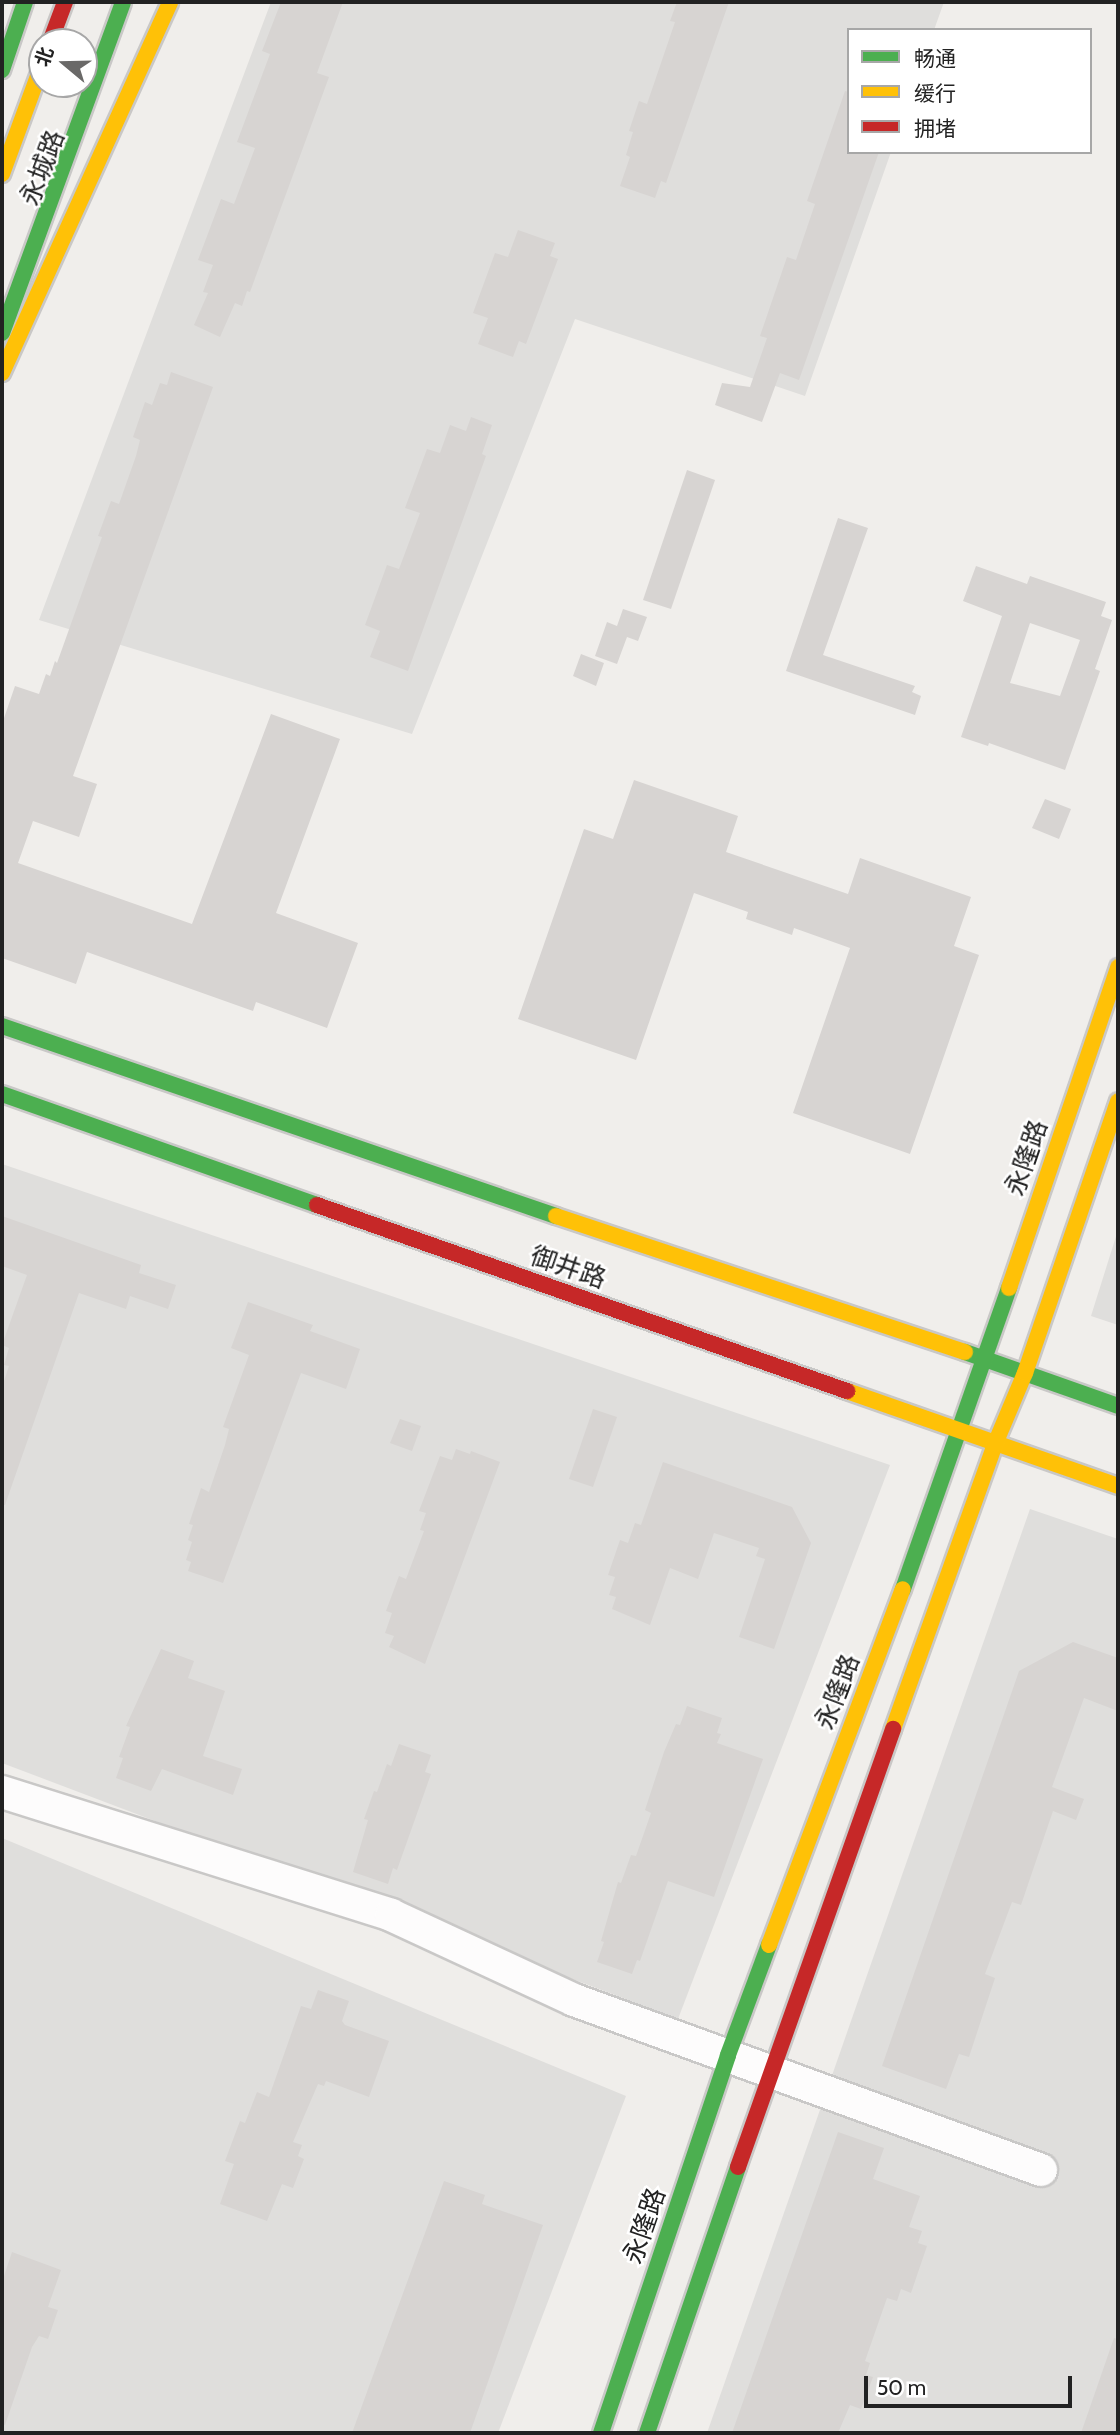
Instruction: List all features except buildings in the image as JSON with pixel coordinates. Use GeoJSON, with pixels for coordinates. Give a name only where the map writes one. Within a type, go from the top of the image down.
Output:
{"type":"FeatureCollection","features":[{"type":"Feature","properties":{"kind":"main road"},"geometry":{"type":"LineString","coordinates":[[2,70],[25,2]]}},
{"type":"Feature","properties":{"kind":"main road","name":"永城路"},"geometry":{"type":"LineString","coordinates":[[2,134],[52,2]]}},
{"type":"Feature","properties":{"kind":"main road"},"geometry":{"type":"LineString","coordinates":[[55,28],[65,2]]}},
{"type":"Feature","properties":{"kind":"main road"},"geometry":{"type":"LineString","coordinates":[[2,333],[123,2]]}},
{"type":"Feature","properties":{"kind":"main road","name":"永城路"},"geometry":{"type":"LineString","coordinates":[[2,352],[132,2]]}},
{"type":"Feature","properties":{"kind":"main road"},"geometry":{"type":"LineString","coordinates":[[2,373],[170,2]]}},
{"type":"Feature","properties":{"kind":"main road"},"geometry":{"type":"LineString","coordinates":[[2,174],[30,98]]}},
{"type":"Feature","properties":{"kind":"main road","name":"永隆路"},"geometry":{"type":"LineString","coordinates":[[601,2433],[728,2055],[960,1432],[1118,967]]}},
{"type":"Feature","properties":{"kind":"main road","name":"御井路"},"geometry":{"type":"LineString","coordinates":[[2,1026],[600,1231],[985,1358],[1118,1406]]}},
{"type":"Feature","properties":{"kind":"main road","name":"御井路"},"geometry":{"type":"LineString","coordinates":[[2,1094],[1118,1486]]}},
{"type":"Feature","properties":{"kind":"main road"},"geometry":{"type":"LineString","coordinates":[[647,2433],[771,2071],[995,1444],[1026,1373],[1118,1102]]}},
{"type":"Feature","properties":{"kind":"street"},"geometry":{"type":"LineString","coordinates":[[2,1792],[391,1915],[574,2000],[1041,2169]]}},
{"type":"Feature","properties":{"kind":"shaded area"},"geometry":{"type":"Polygon","coordinates":[[[271,2],[944,2],[935,28],[847,28],[847,154],[890,154],[805,396],[575,319],[412,734],[39,620],[271,2]]]}},
{"type":"Feature","properties":{"kind":"shaded area"},"geometry":{"type":"Polygon","coordinates":[[[2,1164],[890,1465],[678,2019],[2,1763],[2,1164]]]}},
{"type":"Feature","properties":{"kind":"shaded area"},"geometry":{"type":"Polygon","coordinates":[[[1118,1230],[1118,1325],[1091,1316],[1118,1230]]]}},
{"type":"Feature","properties":{"kind":"shaded area"},"geometry":{"type":"Polygon","coordinates":[[[1030,1509],[1118,1539],[1118,2433],[707,2433],[1030,1509]]]}},
{"type":"Feature","properties":{"kind":"shaded area"},"geometry":{"type":"Polygon","coordinates":[[[2,1838],[626,2096],[498,2433],[2,2433],[2,1838]]]}},
{"type":"Feature","properties":{"kind":"traffic: fast"},"geometry":{"type":"LineString","coordinates":[[2,70],[25,2]]}},
{"type":"Feature","properties":{"kind":"traffic: fast"},"geometry":{"type":"LineString","coordinates":[[2,333],[123,2]]}},
{"type":"Feature","properties":{"kind":"traffic: fast"},"geometry":{"type":"LineString","coordinates":[[2,1026],[556,1216]]}},
{"type":"Feature","properties":{"kind":"traffic: fast"},"geometry":{"type":"LineString","coordinates":[[2,1094],[317,1205]]}},
{"type":"Feature","properties":{"kind":"traffic: fast"},"geometry":{"type":"LineString","coordinates":[[903,1589],[1009,1288]]}},
{"type":"Feature","properties":{"kind":"traffic: fast"},"geometry":{"type":"LineString","coordinates":[[965,1352],[1118,1406]]}},
{"type":"Feature","properties":{"kind":"traffic: fast"},"geometry":{"type":"LineString","coordinates":[[601,2433],[728,2055],[769,1945]]}},
{"type":"Feature","properties":{"kind":"traffic: fast"},"geometry":{"type":"LineString","coordinates":[[647,2433],[738,2167]]}},
{"type":"Feature","properties":{"kind":"traffic: slow"},"geometry":{"type":"LineString","coordinates":[[2,373],[170,2]]}},
{"type":"Feature","properties":{"kind":"traffic: slow"},"geometry":{"type":"LineString","coordinates":[[2,174],[30,98]]}},
{"type":"Feature","properties":{"kind":"traffic: slow"},"geometry":{"type":"LineString","coordinates":[[1009,1288],[1118,967]]}},
{"type":"Feature","properties":{"kind":"traffic: slow"},"geometry":{"type":"LineString","coordinates":[[893,1729],[995,1444],[1025,1373],[1118,1102]]}},
{"type":"Feature","properties":{"kind":"traffic: slow"},"geometry":{"type":"LineString","coordinates":[[556,1216],[965,1352]]}},
{"type":"Feature","properties":{"kind":"traffic: slow"},"geometry":{"type":"LineString","coordinates":[[847,1391],[1118,1486]]}},
{"type":"Feature","properties":{"kind":"traffic: slow"},"geometry":{"type":"LineString","coordinates":[[769,1945],[903,1589]]}},
{"type":"Feature","properties":{"kind":"traffic: jam"},"geometry":{"type":"LineString","coordinates":[[55,28],[65,2]]}},
{"type":"Feature","properties":{"kind":"traffic: jam"},"geometry":{"type":"LineString","coordinates":[[317,1205],[847,1391]]}},
{"type":"Feature","properties":{"kind":"traffic: jam"},"geometry":{"type":"LineString","coordinates":[[738,2167],[893,1729]]}}]}
